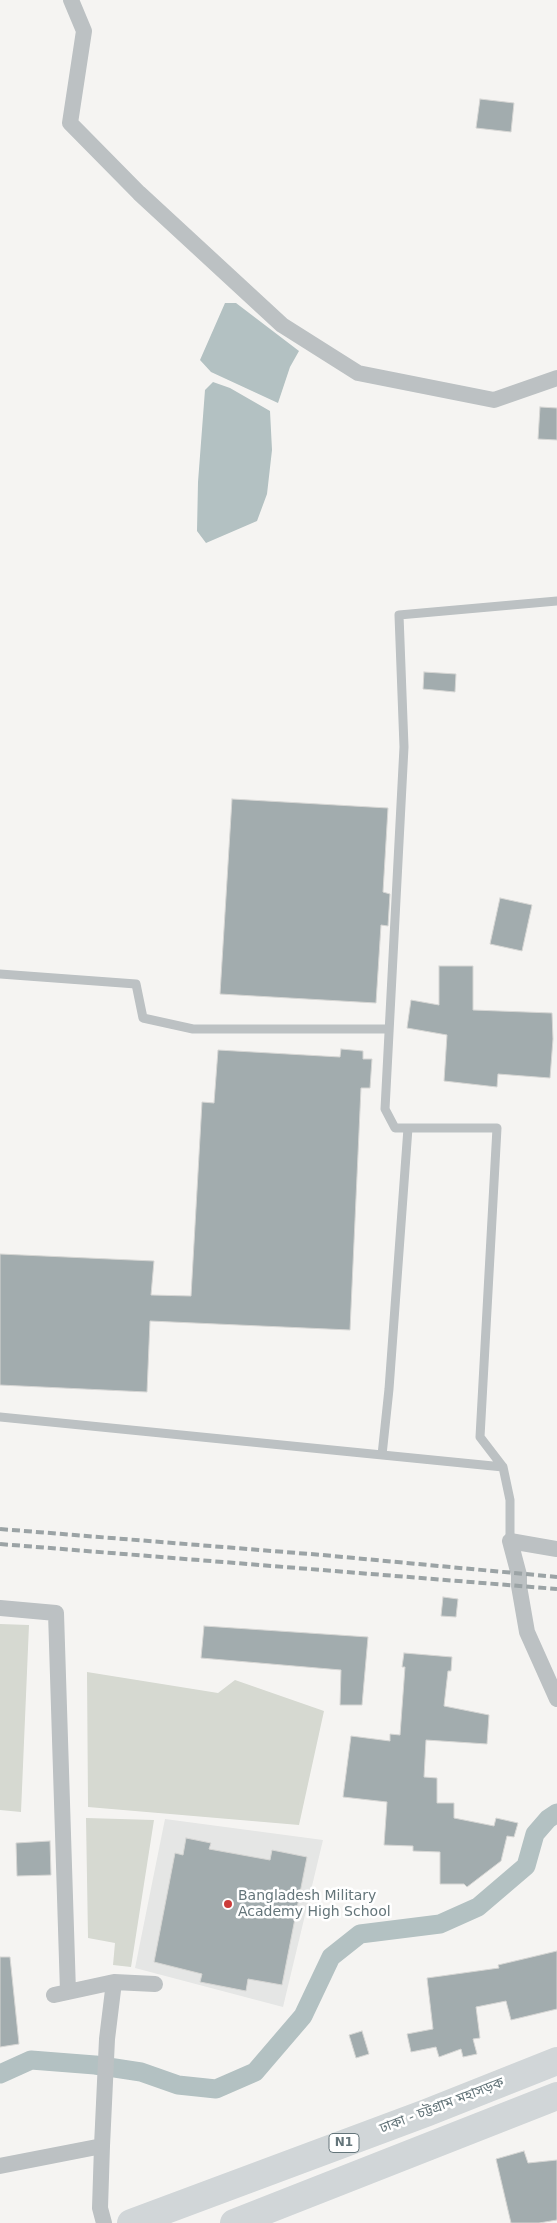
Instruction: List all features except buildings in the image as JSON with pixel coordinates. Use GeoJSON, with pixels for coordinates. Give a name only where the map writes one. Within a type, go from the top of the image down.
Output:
{"type":"FeatureCollection","features":[{"type":"Feature","properties":{"kind":"highway","name":"ঢাকা - চট্টগ্রাম মহাসড়ক"},"geometry":{"type":"LineString","coordinates":[[131,2223],[426,2113],[557,2061]]}},
{"type":"Feature","properties":{"kind":"highway"},"geometry":{"type":"LineString","coordinates":[[234,2223],[557,2096]]}},
{"type":"Feature","properties":{"kind":"street"},"geometry":{"type":"LineString","coordinates":[[71,0],[84,30],[70,123],[139,193],[282,325],[358,373],[494,400],[557,378]]}},
{"type":"Feature","properties":{"kind":"street"},"geometry":{"type":"LineString","coordinates":[[557,1549],[510,1541],[519,1575],[527,1632],[557,1699]]}},
{"type":"Feature","properties":{"kind":"street"},"geometry":{"type":"LineString","coordinates":[[0,1608],[56,1613],[61,1994],[114,1982],[155,1984]]}},
{"type":"Feature","properties":{"kind":"street"},"geometry":{"type":"LineString","coordinates":[[104,2223],[100,2208],[102,2146],[107,2039],[114,1982]]}},
{"type":"Feature","properties":{"kind":"street"},"geometry":{"type":"LineString","coordinates":[[0,2166],[102,2146]]}},
{"type":"Feature","properties":{"kind":"lane"},"geometry":{"type":"LineString","coordinates":[[510,1541],[510,1500],[503,1467],[480,1437],[497,1128],[395,1128],[385,1109],[404,747],[399,615],[557,601]]}},
{"type":"Feature","properties":{"kind":"lane"},"geometry":{"type":"LineString","coordinates":[[0,974],[136,984],[143,1018],[192,1030],[388,1030]]}},
{"type":"Feature","properties":{"kind":"lane"},"geometry":{"type":"LineString","coordinates":[[382,1455],[389,1389],[408,1128]]}},
{"type":"Feature","properties":{"kind":"lane"},"geometry":{"type":"LineString","coordinates":[[0,1417],[503,1467]]}},
{"type":"Feature","properties":{"kind":"shaded area"},"geometry":{"type":"Polygon","coordinates":[[[225,303],[236,303],[299,351],[290,367],[278,403],[211,372],[200,360],[225,303]]]}},
{"type":"Feature","properties":{"kind":"shaded area"},"geometry":{"type":"Polygon","coordinates":[[[213,382],[230,388],[270,411],[272,450],[267,494],[257,521],[206,543],[197,531],[198,482],[205,390],[213,382]]]}},
{"type":"Feature","properties":{"kind":"shaded area"},"geometry":{"type":"Polygon","coordinates":[[[0,1624],[29,1625],[21,1812],[0,1810],[0,1624]]]}},
{"type":"Feature","properties":{"kind":"shaded area"},"geometry":{"type":"Polygon","coordinates":[[[87,1672],[218,1693],[235,1680],[324,1711],[299,1825],[88,1807],[87,1672]]]}},
{"type":"Feature","properties":{"kind":"shaded area"},"geometry":{"type":"Polygon","coordinates":[[[86,1818],[154,1820],[131,1967],[113,1965],[115,1943],[88,1938],[86,1818]]]}},
{"type":"Feature","properties":{"kind":"shaded area","name":"Bangladesh Military Academy High School"},"geometry":{"type":"Polygon","coordinates":[[[165,1819],[323,1840],[283,2007],[135,1968],[165,1819]]]}},
{"type":"Feature","properties":{"kind":"waterway"},"geometry":{"type":"LineString","coordinates":[[0,2074],[31,2060],[95,2065],[141,2072],[178,2085],[216,2089],[255,2072],[303,2016],[331,1957],[360,1934],[440,1924],[478,1907],[526,1866],[535,1834],[548,1819],[557,1813]]}},
{"type":"Feature","properties":{"kind":"railway"},"geometry":{"type":"LineString","coordinates":[[0,1529],[322,1555],[557,1577]]}},
{"type":"Feature","properties":{"kind":"railway"},"geometry":{"type":"LineString","coordinates":[[0,1544],[557,1589]]}},
{"type":"Feature","properties":{"kind":"place","name":"Bangladesh Military Academy High School"},"geometry":{"type":"Point","coordinates":[228,1904]}}]}
